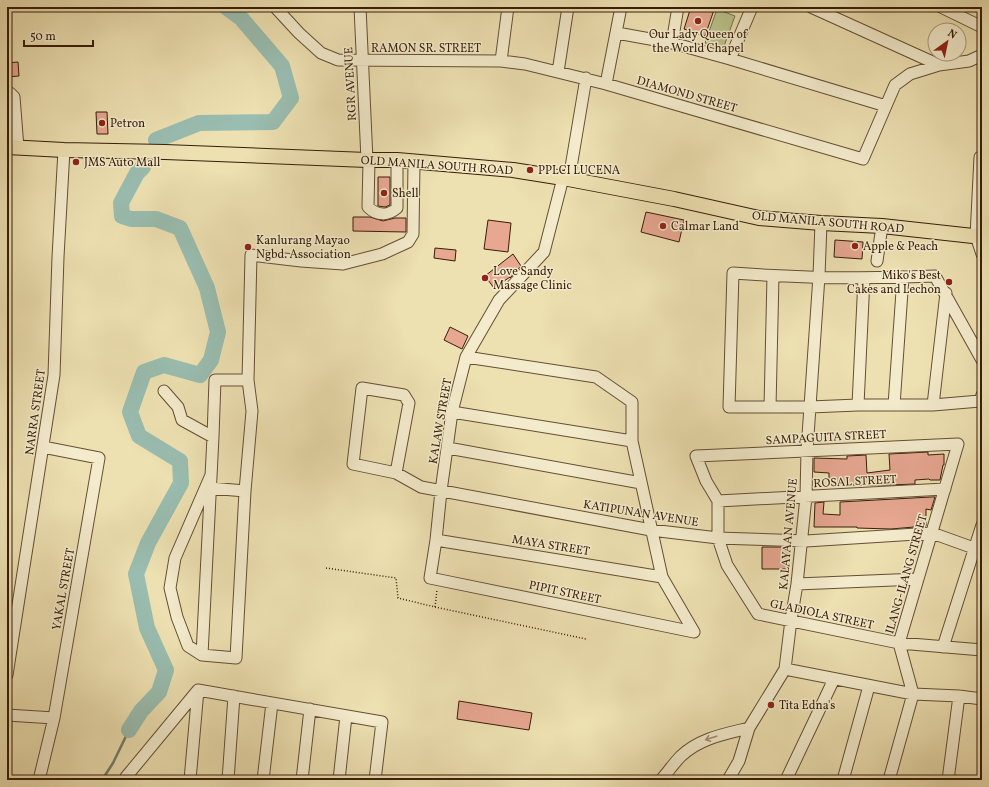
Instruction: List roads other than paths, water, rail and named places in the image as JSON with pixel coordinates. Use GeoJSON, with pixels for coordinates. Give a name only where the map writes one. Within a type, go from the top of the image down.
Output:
{"type":"FeatureCollection","features":[{"type":"Feature","properties":{"kind":"main road","name":"OLD MANILA SOUTH ROAD"},"geometry":{"type":"LineString","coordinates":[[13,147],[64,150],[397,160],[487,167],[566,179],[674,199],[759,218],[882,226],[979,236]]}},
{"type":"Feature","properties":{"kind":"street","name":"RAMON SR. STREET"},"geometry":{"type":"LineString","coordinates":[[275,7],[299,33],[321,53],[338,60],[502,61]]}},
{"type":"Feature","properties":{"kind":"street","name":"RGR AVENUE"},"geometry":{"type":"LineString","coordinates":[[360,7],[368,160],[368,207],[375,212],[383,214],[391,213],[397,208],[397,160]]}},
{"type":"Feature","properties":{"kind":"street"},"geometry":{"type":"LineString","coordinates":[[502,61],[508,7]]}},
{"type":"Feature","properties":{"kind":"street"},"geometry":{"type":"LineString","coordinates":[[558,72],[568,7]]}},
{"type":"Feature","properties":{"kind":"street"},"geometry":{"type":"LineString","coordinates":[[606,84],[622,7]]}},
{"type":"Feature","properties":{"kind":"street"},"geometry":{"type":"LineString","coordinates":[[672,43],[678,7]]}},
{"type":"Feature","properties":{"kind":"street"},"geometry":{"type":"LineString","coordinates":[[730,59],[752,7]]}},
{"type":"Feature","properties":{"kind":"street"},"geometry":{"type":"LineString","coordinates":[[811,7],[939,65]]}},
{"type":"Feature","properties":{"kind":"street"},"geometry":{"type":"LineString","coordinates":[[941,7],[982,26]]}},
{"type":"Feature","properties":{"kind":"street"},"geometry":{"type":"LineString","coordinates":[[617,33],[672,43],[886,106],[895,85],[910,74],[939,65],[969,61],[982,55]]}},
{"type":"Feature","properties":{"kind":"street","name":"DIAMOND STREET"},"geometry":{"type":"LineString","coordinates":[[502,61],[525,64],[586,78],[863,160],[886,106]]}},
{"type":"Feature","properties":{"kind":"street","name":"KALAW STREET"},"geometry":{"type":"LineString","coordinates":[[434,579],[441,491],[452,412],[466,357],[499,300],[544,252],[566,179],[586,78]]}},
{"type":"Feature","properties":{"kind":"street"},"geometry":{"type":"LineString","coordinates":[[7,93],[10,93],[14,97],[13,147]]}},
{"type":"Feature","properties":{"kind":"street","name":"NARRA STREET"},"geometry":{"type":"LineString","coordinates":[[7,675],[54,375],[58,257],[64,150]]}},
{"type":"Feature","properties":{"kind":"street"},"geometry":{"type":"LineString","coordinates":[[980,158],[979,236],[982,254]]}},
{"type":"Feature","properties":{"kind":"street"},"geometry":{"type":"LineString","coordinates":[[211,475],[175,558],[170,588],[177,617],[188,646],[202,655],[236,658],[245,491],[252,412],[248,380],[251,255],[343,264],[382,254],[408,242],[412,234],[414,162]]}},
{"type":"Feature","properties":{"kind":"street","name":"KALAYAAN AVENUE"},"geometry":{"type":"LineString","coordinates":[[728,780],[739,761],[749,728],[785,669],[797,584],[806,497],[807,450],[819,276],[821,223]]}},
{"type":"Feature","properties":{"kind":"street"},"geometry":{"type":"LineString","coordinates":[[877,261],[882,226]]}},
{"type":"Feature","properties":{"kind":"street"},"geometry":{"type":"LineString","coordinates":[[982,360],[936,276],[864,278],[773,276],[732,273],[729,407],[933,405],[980,401],[982,395]]}},
{"type":"Feature","properties":{"kind":"street"},"geometry":{"type":"LineString","coordinates":[[770,407],[773,276]]}},
{"type":"Feature","properties":{"kind":"street"},"geometry":{"type":"LineString","coordinates":[[858,405],[864,278]]}},
{"type":"Feature","properties":{"kind":"street"},"geometry":{"type":"LineString","coordinates":[[894,405],[903,278]]}},
{"type":"Feature","properties":{"kind":"street"},"geometry":{"type":"LineString","coordinates":[[933,405],[946,293]]}},
{"type":"Feature","properties":{"kind":"street"},"geometry":{"type":"LineString","coordinates":[[466,357],[596,377],[632,402],[632,441],[662,577]]}},
{"type":"Feature","properties":{"kind":"street"},"geometry":{"type":"LineString","coordinates":[[202,655],[213,437],[214,380],[248,380]]}},
{"type":"Feature","properties":{"kind":"street","name":"KATIPUNAN AVENUE"},"geometry":{"type":"LineString","coordinates":[[396,473],[409,403],[404,395],[362,388],[353,464],[396,473],[421,487],[651,530],[718,538],[802,541],[932,534]]}},
{"type":"Feature","properties":{"kind":"street"},"geometry":{"type":"LineString","coordinates":[[164,391],[178,407],[182,420],[213,437]]}},
{"type":"Feature","properties":{"kind":"street"},"geometry":{"type":"LineString","coordinates":[[452,412],[632,441]]}},
{"type":"Feature","properties":{"kind":"street","name":"SAMPAGUITA STREET"},"geometry":{"type":"LineString","coordinates":[[718,501],[706,481],[696,456],[958,444]]}},
{"type":"Feature","properties":{"kind":"street","name":"ILANG-ILANG STREET"},"geometry":{"type":"LineString","coordinates":[[913,694],[899,643],[958,444]]}},
{"type":"Feature","properties":{"kind":"street","name":"YAKAL STREET"},"geometry":{"type":"LineString","coordinates":[[39,780],[54,718],[99,458],[43,447]]}},
{"type":"Feature","properties":{"kind":"street"},"geometry":{"type":"LineString","coordinates":[[448,448],[641,483]]}},
{"type":"Feature","properties":{"kind":"street"},"geometry":{"type":"LineString","coordinates":[[210,488],[245,491]]}},
{"type":"Feature","properties":{"kind":"street","name":"ROSAL STREET"},"geometry":{"type":"LineString","coordinates":[[718,501],[945,489]]}},
{"type":"Feature","properties":{"kind":"street","name":"GLADIOLA STREET"},"geometry":{"type":"LineString","coordinates":[[718,501],[718,538],[728,565],[758,614],[899,643],[982,650]]}},
{"type":"Feature","properties":{"kind":"street"},"geometry":{"type":"LineString","coordinates":[[943,647],[978,549],[982,525]]}},
{"type":"Feature","properties":{"kind":"street"},"geometry":{"type":"LineString","coordinates":[[932,534],[978,549]]}},
{"type":"Feature","properties":{"kind":"street","name":"MAYA STREET"},"geometry":{"type":"LineString","coordinates":[[436,540],[662,577]]}},
{"type":"Feature","properties":{"kind":"street","name":"PIPIT STREET"},"geometry":{"type":"LineString","coordinates":[[434,579],[694,632],[662,577]]}},
{"type":"Feature","properties":{"kind":"street"},"geometry":{"type":"LineString","coordinates":[[797,584],[918,579]]}},
{"type":"Feature","properties":{"kind":"street"},"geometry":{"type":"LineString","coordinates":[[785,669],[913,694],[960,696],[982,699]]}},
{"type":"Feature","properties":{"kind":"street"},"geometry":{"type":"LineString","coordinates":[[786,780],[834,679]]}},
{"type":"Feature","properties":{"kind":"street"},"geometry":{"type":"LineString","coordinates":[[843,780],[869,686]]}},
{"type":"Feature","properties":{"kind":"street"},"geometry":{"type":"LineString","coordinates":[[198,690],[382,722],[375,780]]}},
{"type":"Feature","properties":{"kind":"street"},"geometry":{"type":"LineString","coordinates":[[125,780],[198,690]]}},
{"type":"Feature","properties":{"kind":"street"},"geometry":{"type":"LineString","coordinates":[[190,780],[198,690]]}},
{"type":"Feature","properties":{"kind":"street"},"geometry":{"type":"LineString","coordinates":[[889,780],[913,694]]}},
{"type":"Feature","properties":{"kind":"street"},"geometry":{"type":"LineString","coordinates":[[228,780],[234,696]]}},
{"type":"Feature","properties":{"kind":"street"},"geometry":{"type":"LineString","coordinates":[[948,780],[960,696]]}},
{"type":"Feature","properties":{"kind":"street"},"geometry":{"type":"LineString","coordinates":[[263,780],[272,703]]}},
{"type":"Feature","properties":{"kind":"street"},"geometry":{"type":"LineString","coordinates":[[302,780],[310,709]]}},
{"type":"Feature","properties":{"kind":"street"},"geometry":{"type":"LineString","coordinates":[[7,715],[54,718]]}},
{"type":"Feature","properties":{"kind":"street"},"geometry":{"type":"LineString","coordinates":[[338,780],[346,716]]}},
{"type":"Feature","properties":{"kind":"street"},"geometry":{"type":"LineString","coordinates":[[661,780],[681,756],[695,745],[708,738],[749,728]]}},
{"type":"Feature","properties":{"kind":"waterway"},"geometry":{"type":"LineString","coordinates":[[156,140],[199,123],[273,122],[291,98],[282,66],[241,18],[226,7]]}},
{"type":"Feature","properties":{"kind":"waterway"},"geometry":{"type":"LineString","coordinates":[[129,730],[141,711],[159,692],[166,670],[147,628],[136,574],[148,543],[181,483],[180,461],[139,436],[130,412],[144,372],[164,365],[200,375],[211,360],[218,332],[207,288],[180,228],[156,219],[131,219],[122,216],[121,203],[137,173],[143,167]]}},
{"type":"Feature","properties":{"kind":"waterway"},"geometry":{"type":"LineString","coordinates":[[102,780],[113,763],[129,730]]}},
{"type":"Feature","properties":{"kind":"place","name":"Our Lady Queen of the World Chapel"},"geometry":{"type":"Point","coordinates":[698,21]}},
{"type":"Feature","properties":{"kind":"place","name":"Petron"},"geometry":{"type":"Point","coordinates":[102,123]}},
{"type":"Feature","properties":{"kind":"place","name":"JMS Auto Mall"},"geometry":{"type":"Point","coordinates":[76,162]}},
{"type":"Feature","properties":{"kind":"place","name":"PPLCI LUCENA"},"geometry":{"type":"Point","coordinates":[530,170]}},
{"type":"Feature","properties":{"kind":"place","name":"Shell"},"geometry":{"type":"Point","coordinates":[384,193]}},
{"type":"Feature","properties":{"kind":"place","name":"Calmar Land"},"geometry":{"type":"Point","coordinates":[663,226]}},
{"type":"Feature","properties":{"kind":"place","name":"Apple & Peach"},"geometry":{"type":"Point","coordinates":[855,246]}},
{"type":"Feature","properties":{"kind":"place","name":"Kanlurang Mayao Ngbd. Association"},"geometry":{"type":"Point","coordinates":[248,247]}},
{"type":"Feature","properties":{"kind":"place","name":"Love Sandy Massage Clinic"},"geometry":{"type":"Point","coordinates":[485,278]}},
{"type":"Feature","properties":{"kind":"place","name":"Miko's Best Cakes and Lechon"},"geometry":{"type":"Point","coordinates":[949,282]}},
{"type":"Feature","properties":{"kind":"place","name":"Tita Edna's"},"geometry":{"type":"Point","coordinates":[771,705]}}]}
